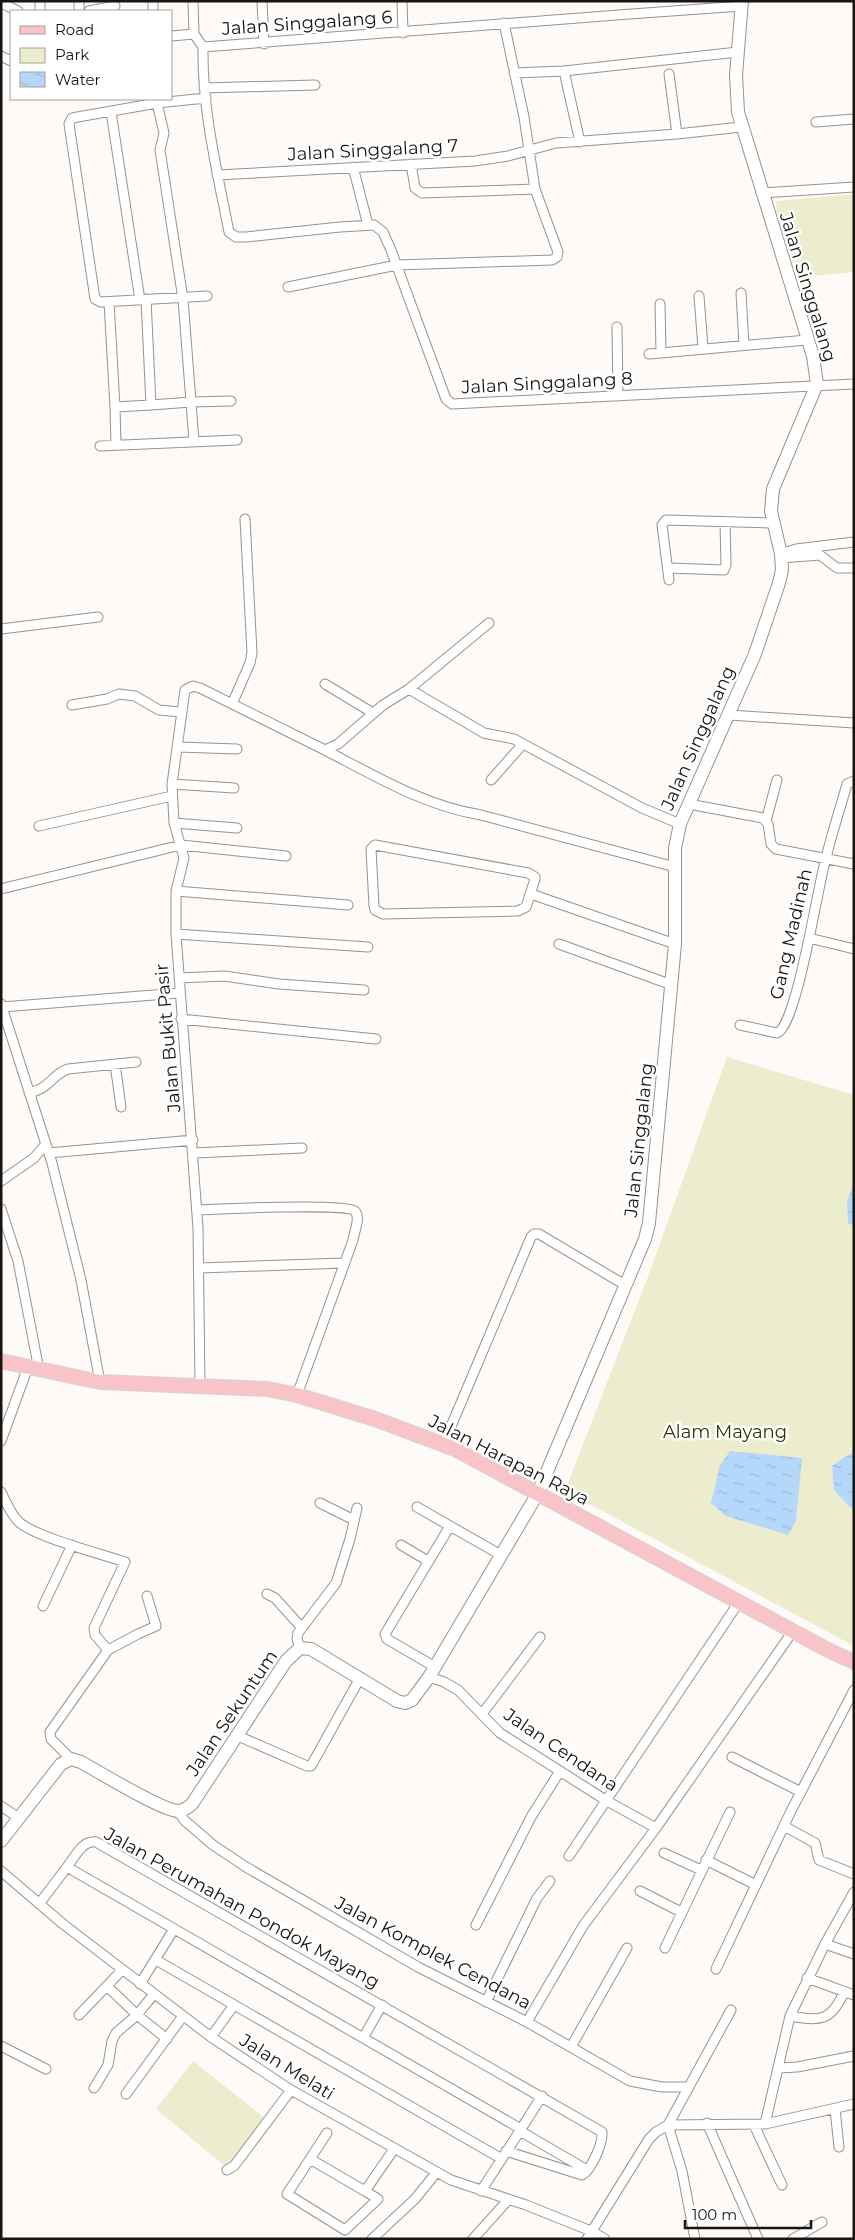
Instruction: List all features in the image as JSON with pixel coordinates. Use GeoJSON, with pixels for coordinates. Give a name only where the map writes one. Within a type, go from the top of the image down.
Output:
{"type":"FeatureCollection","features":[{"type":"Feature","properties":{"kind":"main road","name":"Jalan Singgalang"},"geometry":{"type":"LineString","coordinates":[[538,1493],[626,1285],[649,1223],[675,944],[675,848],[680,824],[729,715],[754,654],[779,583],[782,570],[781,556],[772,522],[773,489],[817,384],[815,367],[741,127],[736,98],[742,4]]}},
{"type":"Feature","properties":{"kind":"main road","name":"Jalan Harapan Raya"},"geometry":{"type":"LineString","coordinates":[[1,1361],[100,1382],[268,1389],[297,1395],[376,1419],[444,1444],[854,1662]]}},
{"type":"Feature","properties":{"kind":"main road","name":"Jalan Sekuntum"},"geometry":{"type":"LineString","coordinates":[[178,1811],[192,1804],[286,1661],[300,1648],[312,1649],[397,1701],[405,1703],[412,1700],[432,1672],[538,1493]]}},
{"type":"Feature","properties":{"kind":"main road"},"geometry":{"type":"LineString","coordinates":[[1,1841],[61,1764],[71,1759],[81,1762],[155,1802],[178,1811]]}},
{"type":"Feature","properties":{"kind":"street"},"geometry":{"type":"LineString","coordinates":[[192,1],[194,34],[203,47],[204,88],[217,175],[229,232],[236,237],[368,225],[353,166]]}},
{"type":"Feature","properties":{"kind":"street"},"geometry":{"type":"LineString","coordinates":[[262,1],[264,44]]}},
{"type":"Feature","properties":{"kind":"street"},"geometry":{"type":"LineString","coordinates":[[402,1],[403,33]]}},
{"type":"Feature","properties":{"kind":"street"},"geometry":{"type":"LineString","coordinates":[[1,3],[16,10]]}},
{"type":"Feature","properties":{"kind":"street","name":"Jalan Singgalang 6"},"geometry":{"type":"LineString","coordinates":[[203,47],[403,33],[742,4]]}},
{"type":"Feature","properties":{"kind":"street"},"geometry":{"type":"LineString","coordinates":[[94,10],[116,6]]}},
{"type":"Feature","properties":{"kind":"street"},"geometry":{"type":"LineString","coordinates":[[288,287],[397,265],[554,259],[558,252],[536,190],[504,23]]}},
{"type":"Feature","properties":{"kind":"street"},"geometry":{"type":"LineString","coordinates":[[172,36],[194,34]]}},
{"type":"Feature","properties":{"kind":"street"},"geometry":{"type":"LineString","coordinates":[[514,73],[564,71],[738,52]]}},
{"type":"Feature","properties":{"kind":"street"},"geometry":{"type":"LineString","coordinates":[[564,71],[580,142]]}},
{"type":"Feature","properties":{"kind":"street"},"geometry":{"type":"LineString","coordinates":[[670,74],[678,134]]}},
{"type":"Feature","properties":{"kind":"street"},"geometry":{"type":"LineString","coordinates":[[204,88],[315,85]]}},
{"type":"Feature","properties":{"kind":"street"},"geometry":{"type":"LineString","coordinates":[[206,98],[157,103],[72,118],[69,124],[96,298],[101,302],[109,302],[207,296]]}},
{"type":"Feature","properties":{"kind":"street"},"geometry":{"type":"LineString","coordinates":[[157,103],[164,132],[160,150],[183,298],[194,442]]}},
{"type":"Feature","properties":{"kind":"street"},"geometry":{"type":"LineString","coordinates":[[111,112],[143,300],[152,405]]}},
{"type":"Feature","properties":{"kind":"street"},"geometry":{"type":"LineString","coordinates":[[816,122],[854,119]]}},
{"type":"Feature","properties":{"kind":"street","name":"Jalan Singgalang 7"},"geometry":{"type":"LineString","coordinates":[[217,175],[353,166],[474,161],[508,156],[546,145],[741,127]]}},
{"type":"Feature","properties":{"kind":"street"},"geometry":{"type":"LineString","coordinates":[[411,164],[415,188],[422,193],[536,190]]}},
{"type":"Feature","properties":{"kind":"street"},"geometry":{"type":"LineString","coordinates":[[761,193],[854,187]]}},
{"type":"Feature","properties":{"kind":"street","name":"Jalan Singgalang 8"},"geometry":{"type":"LineString","coordinates":[[368,225],[374,225],[383,232],[446,399],[452,404],[817,384],[854,384]]}},
{"type":"Feature","properties":{"kind":"street"},"geometry":{"type":"LineString","coordinates":[[741,293],[744,345]]}},
{"type":"Feature","properties":{"kind":"street"},"geometry":{"type":"LineString","coordinates":[[698,296],[703,348]]}},
{"type":"Feature","properties":{"kind":"street"},"geometry":{"type":"LineString","coordinates":[[109,302],[116,446]]}},
{"type":"Feature","properties":{"kind":"street"},"geometry":{"type":"LineString","coordinates":[[660,304],[661,352]]}},
{"type":"Feature","properties":{"kind":"street"},"geometry":{"type":"LineString","coordinates":[[617,327],[618,396]]}},
{"type":"Feature","properties":{"kind":"street"},"geometry":{"type":"LineString","coordinates":[[649,354],[807,340]]}},
{"type":"Feature","properties":{"kind":"street"},"geometry":{"type":"LineString","coordinates":[[115,407],[231,401]]}},
{"type":"Feature","properties":{"kind":"street"},"geometry":{"type":"LineString","coordinates":[[100,446],[237,440]]}},
{"type":"Feature","properties":{"kind":"street"},"geometry":{"type":"LineString","coordinates":[[245,520],[252,653],[250,663],[232,704],[424,799],[456,811],[510,823],[675,866]]}},
{"type":"Feature","properties":{"kind":"street"},"geometry":{"type":"LineString","coordinates":[[669,580],[662,525],[666,520],[772,522]]}},
{"type":"Feature","properties":{"kind":"street"},"geometry":{"type":"LineString","coordinates":[[668,568],[724,570],[726,566],[725,522]]}},
{"type":"Feature","properties":{"kind":"street"},"geometry":{"type":"LineString","coordinates":[[781,556],[796,549],[854,542]]}},
{"type":"Feature","properties":{"kind":"street"},"geometry":{"type":"LineString","coordinates":[[781,556],[820,555],[837,568],[854,568]]}},
{"type":"Feature","properties":{"kind":"street"},"geometry":{"type":"LineString","coordinates":[[1,629],[98,617]]}},
{"type":"Feature","properties":{"kind":"street"},"geometry":{"type":"LineString","coordinates":[[325,750],[338,744],[383,704],[409,689],[490,623]]}},
{"type":"Feature","properties":{"kind":"street"},"geometry":{"type":"LineString","coordinates":[[325,684],[373,713]]}},
{"type":"Feature","properties":{"kind":"street","name":"Jalan Bukit Pasir"},"geometry":{"type":"LineString","coordinates":[[200,1386],[200,1268],[194,1153],[181,1019],[176,934],[176,892],[184,858],[174,823],[172,784],[185,690],[193,686],[232,704]]}},
{"type":"Feature","properties":{"kind":"street"},"geometry":{"type":"LineString","coordinates":[[409,689],[484,733],[514,739],[642,808],[680,824]]}},
{"type":"Feature","properties":{"kind":"street"},"geometry":{"type":"LineString","coordinates":[[72,706],[107,699],[119,694],[135,696],[158,710],[181,712]]}},
{"type":"Feature","properties":{"kind":"street"},"geometry":{"type":"LineString","coordinates":[[729,715],[854,723]]}},
{"type":"Feature","properties":{"kind":"street"},"geometry":{"type":"LineString","coordinates":[[491,780],[524,744]]}},
{"type":"Feature","properties":{"kind":"street"},"geometry":{"type":"LineString","coordinates":[[178,747],[237,749]]}},
{"type":"Feature","properties":{"kind":"street"},"geometry":{"type":"LineString","coordinates":[[777,780],[766,820],[772,847],[854,864]]}},
{"type":"Feature","properties":{"kind":"street","name":"Gang Madinah"},"geometry":{"type":"LineString","coordinates":[[740,1025],[777,1033],[782,1031],[797,993],[825,859],[848,784],[854,781]]}},
{"type":"Feature","properties":{"kind":"street"},"geometry":{"type":"LineString","coordinates":[[172,784],[234,788]]}},
{"type":"Feature","properties":{"kind":"street"},"geometry":{"type":"LineString","coordinates":[[39,826],[172,796]]}},
{"type":"Feature","properties":{"kind":"street"},"geometry":{"type":"LineString","coordinates":[[689,804],[766,820]]}},
{"type":"Feature","properties":{"kind":"street"},"geometry":{"type":"LineString","coordinates":[[174,823],[237,828]]}},
{"type":"Feature","properties":{"kind":"street"},"geometry":{"type":"LineString","coordinates":[[1,889],[181,845],[286,856]]}},
{"type":"Feature","properties":{"kind":"street"},"geometry":{"type":"LineString","coordinates":[[378,846],[528,873],[535,877],[531,894],[526,907],[518,911],[383,914],[375,910],[374,906],[372,847],[378,846]]}},
{"type":"Feature","properties":{"kind":"street"},"geometry":{"type":"LineString","coordinates":[[176,892],[348,905]]}},
{"type":"Feature","properties":{"kind":"street"},"geometry":{"type":"LineString","coordinates":[[531,894],[675,944]]}},
{"type":"Feature","properties":{"kind":"street"},"geometry":{"type":"LineString","coordinates":[[176,934],[368,948]]}},
{"type":"Feature","properties":{"kind":"street"},"geometry":{"type":"LineString","coordinates":[[809,938],[854,949]]}},
{"type":"Feature","properties":{"kind":"street"},"geometry":{"type":"LineString","coordinates":[[559,944],[672,985]]}},
{"type":"Feature","properties":{"kind":"street"},"geometry":{"type":"LineString","coordinates":[[179,978],[224,976],[280,984],[364,990]]}},
{"type":"Feature","properties":{"kind":"street"},"geometry":{"type":"LineString","coordinates":[[100,1382],[81,1280],[49,1153],[4,1025],[2,1006],[180,993]]}},
{"type":"Feature","properties":{"kind":"street"},"geometry":{"type":"LineString","coordinates":[[181,1019],[376,1038]]}},
{"type":"Feature","properties":{"kind":"street"},"geometry":{"type":"LineString","coordinates":[[29,1093],[43,1089],[63,1071],[68,1069],[136,1062]]}},
{"type":"Feature","properties":{"kind":"street"},"geometry":{"type":"LineString","coordinates":[[115,1064],[121,1107]]}},
{"type":"Feature","properties":{"kind":"street"},"geometry":{"type":"LineString","coordinates":[[49,1153],[193,1140]]}},
{"type":"Feature","properties":{"kind":"street"},"geometry":{"type":"LineString","coordinates":[[1,1181],[34,1158],[46,1144]]}},
{"type":"Feature","properties":{"kind":"street"},"geometry":{"type":"LineString","coordinates":[[194,1153],[302,1148]]}},
{"type":"Feature","properties":{"kind":"street"},"geometry":{"type":"LineString","coordinates":[[197,1210],[300,1208],[353,1210],[358,1217],[344,1263],[297,1395]]}},
{"type":"Feature","properties":{"kind":"street"},"geometry":{"type":"LineString","coordinates":[[1,1209],[18,1261],[33,1368],[1,1441]]}},
{"type":"Feature","properties":{"kind":"street"},"geometry":{"type":"LineString","coordinates":[[444,1444],[530,1237],[534,1234],[539,1234],[626,1285]]}},
{"type":"Feature","properties":{"kind":"street"},"geometry":{"type":"LineString","coordinates":[[200,1268],[344,1263]]}},
{"type":"Feature","properties":{"kind":"street"},"geometry":{"type":"LineString","coordinates":[[1,1492],[19,1522],[27,1528],[125,1562],[94,1628],[95,1635],[108,1650]]}},
{"type":"Feature","properties":{"kind":"street"},"geometry":{"type":"LineString","coordinates":[[320,1503],[354,1520]]}},
{"type":"Feature","properties":{"kind":"street"},"geometry":{"type":"LineString","coordinates":[[417,1507],[500,1555]]}},
{"type":"Feature","properties":{"kind":"street"},"geometry":{"type":"LineString","coordinates":[[300,1648],[297,1639],[302,1628],[336,1582],[341,1572],[357,1508]]}},
{"type":"Feature","properties":{"kind":"street"},"geometry":{"type":"LineString","coordinates":[[401,1544],[428,1561],[450,1526]]}},
{"type":"Feature","properties":{"kind":"street"},"geometry":{"type":"LineString","coordinates":[[43,1606],[72,1545]]}},
{"type":"Feature","properties":{"kind":"street","name":"Jalan Cendana"},"geometry":{"type":"LineString","coordinates":[[428,1561],[385,1636],[387,1639],[444,1682],[458,1690],[500,1733],[607,1801],[656,1828]]}},
{"type":"Feature","properties":{"kind":"street"},"geometry":{"type":"LineString","coordinates":[[267,1594],[275,1598],[302,1628]]}},
{"type":"Feature","properties":{"kind":"street"},"geometry":{"type":"LineString","coordinates":[[71,1759],[51,1739],[50,1732],[108,1650],[156,1626],[147,1596]]}},
{"type":"Feature","properties":{"kind":"street"},"geometry":{"type":"LineString","coordinates":[[569,1856],[739,1602]]}},
{"type":"Feature","properties":{"kind":"street"},"geometry":{"type":"LineString","coordinates":[[527,2022],[583,1926],[656,1828],[793,1631]]}},
{"type":"Feature","properties":{"kind":"street"},"geometry":{"type":"LineString","coordinates":[[482,1714],[540,1637]]}},
{"type":"Feature","properties":{"kind":"street"},"geometry":{"type":"LineString","coordinates":[[238,1736],[307,1766],[311,1766],[360,1678]]}},
{"type":"Feature","properties":{"kind":"street"},"geometry":{"type":"LineString","coordinates":[[716,1969],[784,1826],[854,1690]]}},
{"type":"Feature","properties":{"kind":"street"},"geometry":{"type":"LineString","coordinates":[[732,1757],[801,1792]]}},
{"type":"Feature","properties":{"kind":"street"},"geometry":{"type":"LineString","coordinates":[[476,1925],[531,1817],[560,1771]]}},
{"type":"Feature","properties":{"kind":"street"},"geometry":{"type":"LineString","coordinates":[[1,1806],[19,1818]]}},
{"type":"Feature","properties":{"kind":"street","name":"Jalan Komplek Cendana"},"geometry":{"type":"LineString","coordinates":[[178,1811],[184,1820],[213,1844],[246,1867],[418,1967],[527,2022],[630,2081],[662,2087],[689,2087]]}},
{"type":"Feature","properties":{"kind":"street"},"geometry":{"type":"LineString","coordinates":[[665,1948],[730,1812]]}},
{"type":"Feature","properties":{"kind":"street"},"geometry":{"type":"LineString","coordinates":[[784,1826],[815,1843],[819,1860],[854,1874]]}},
{"type":"Feature","properties":{"kind":"street","name":"Jalan Perumahan Pondok Mayang"},"geometry":{"type":"LineString","coordinates":[[39,1904],[85,1844],[90,1841],[96,1842],[601,2129],[602,2138],[587,2170]]}},
{"type":"Feature","properties":{"kind":"street"},"geometry":{"type":"LineString","coordinates":[[664,1853],[702,1870]]}},
{"type":"Feature","properties":{"kind":"street"},"geometry":{"type":"LineString","coordinates":[[706,1860],[756,1885]]}},
{"type":"Feature","properties":{"kind":"street"},"geometry":{"type":"LineString","coordinates":[[67,1867],[587,2170],[582,2175],[576,2174],[504,2155],[156,1960]]}},
{"type":"Feature","properties":{"kind":"street","name":"Jalan Melati"},"geometry":{"type":"LineString","coordinates":[[1,1871],[39,1904],[140,1984],[211,2037],[291,2090],[436,2173],[508,2200],[589,2235],[605,2239]]}},
{"type":"Feature","properties":{"kind":"street"},"geometry":{"type":"LineString","coordinates":[[486,2002],[537,1898],[550,1882]]}},
{"type":"Feature","properties":{"kind":"street"},"geometry":{"type":"LineString","coordinates":[[640,1891],[681,1912]]}},
{"type":"Feature","properties":{"kind":"street"},"geometry":{"type":"LineString","coordinates":[[765,2124],[790,2016],[824,1944],[850,1906],[854,1892]]}},
{"type":"Feature","properties":{"kind":"street"},"geometry":{"type":"LineString","coordinates":[[140,1984],[174,1929]]}},
{"type":"Feature","properties":{"kind":"street"},"geometry":{"type":"LineString","coordinates":[[824,1944],[854,1954]]}},
{"type":"Feature","properties":{"kind":"street"},"geometry":{"type":"LineString","coordinates":[[571,2047],[627,1948]]}},
{"type":"Feature","properties":{"kind":"street"},"geometry":{"type":"LineString","coordinates":[[79,2015],[122,1970]]}},
{"type":"Feature","properties":{"kind":"street"},"geometry":{"type":"LineString","coordinates":[[807,1978],[854,1995]]}},
{"type":"Feature","properties":{"kind":"street"},"geometry":{"type":"LineString","coordinates":[[107,1986],[137,2015],[167,2039]]}},
{"type":"Feature","properties":{"kind":"street"},"geometry":{"type":"LineString","coordinates":[[790,2016],[816,2020],[825,2017],[838,2005],[844,1992]]}},
{"type":"Feature","properties":{"kind":"street"},"geometry":{"type":"LineString","coordinates":[[94,2088],[108,2065],[112,2041],[116,2033],[137,2015],[154,1994]]}},
{"type":"Feature","properties":{"kind":"street"},"geometry":{"type":"LineString","coordinates":[[211,2037],[234,2005]]}},
{"type":"Feature","properties":{"kind":"street","name":"Jalan Perumahan Pondok Mayang"},"geometry":{"type":"LineString","coordinates":[[363,2038],[382,2005]]}},
{"type":"Feature","properties":{"kind":"street"},"geometry":{"type":"LineString","coordinates":[[695,2239],[682,2171],[668,2125],[731,2010]]}},
{"type":"Feature","properties":{"kind":"street"},"geometry":{"type":"LineString","coordinates":[[126,2094],[183,2016]]}},
{"type":"Feature","properties":{"kind":"street"},"geometry":{"type":"LineString","coordinates":[[1,2046],[46,2069]]}},
{"type":"Feature","properties":{"kind":"street"},"geometry":{"type":"LineString","coordinates":[[779,2068],[797,2067],[854,2056]]}},
{"type":"Feature","properties":{"kind":"street"},"geometry":{"type":"LineString","coordinates":[[227,2170],[234,2166],[291,2090]]}},
{"type":"Feature","properties":{"kind":"street"},"geometry":{"type":"LineString","coordinates":[[481,2191],[542,2096]]}},
{"type":"Feature","properties":{"kind":"street"},"geometry":{"type":"LineString","coordinates":[[589,2235],[649,2139],[668,2125],[707,2123],[765,2124],[854,2104]]}},
{"type":"Feature","properties":{"kind":"street"},"geometry":{"type":"LineString","coordinates":[[835,2109],[839,2147]]}},
{"type":"Feature","properties":{"kind":"street"},"geometry":{"type":"LineString","coordinates":[[707,2123],[758,2239]]}},
{"type":"Feature","properties":{"kind":"street"},"geometry":{"type":"LineString","coordinates":[[754,2125],[782,2185]]}},
{"type":"Feature","properties":{"kind":"street"},"geometry":{"type":"LineString","coordinates":[[310,2158],[378,2199],[345,2230],[287,2194],[310,2158],[327,2133]]}},
{"type":"Feature","properties":{"kind":"street"},"geometry":{"type":"LineString","coordinates":[[365,2192],[394,2149]]}},
{"type":"Feature","properties":{"kind":"street"},"geometry":{"type":"LineString","coordinates":[[372,2239],[415,2199],[436,2173]]}},
{"type":"Feature","properties":{"kind":"street"},"geometry":{"type":"LineString","coordinates":[[472,2239],[508,2200]]}},
{"type":"Feature","properties":{"kind":"street"},"geometry":{"type":"LineString","coordinates":[[793,2239],[822,2222]]}},
{"type":"Feature","properties":{"kind":"green space"},"geometry":{"type":"Polygon","coordinates":[[[854,194],[854,272],[799,277],[777,215],[776,201],[854,194]]]}},
{"type":"Feature","properties":{"kind":"green space","name":"Alam Mayang"},"geometry":{"type":"Polygon","coordinates":[[[727,1057],[854,1095],[854,1646],[565,1491],[649,1274],[727,1057]]]}},
{"type":"Feature","properties":{"kind":"green space"},"geometry":{"type":"Polygon","coordinates":[[[193,2061],[265,2118],[226,2167],[156,2109],[193,2061]]]}},
{"type":"Feature","properties":{"kind":"water"},"geometry":{"type":"Polygon","coordinates":[[[854,1182],[854,1225],[848,1224],[847,1202],[854,1182]]]}},
{"type":"Feature","properties":{"kind":"water"},"geometry":{"type":"Polygon","coordinates":[[[730,1451],[802,1458],[796,1521],[788,1535],[726,1516],[711,1503],[720,1465],[730,1451]]]}},
{"type":"Feature","properties":{"kind":"water"},"geometry":{"type":"Polygon","coordinates":[[[854,1453],[854,1508],[851,1508],[834,1490],[832,1466],[854,1453]]]}}]}
